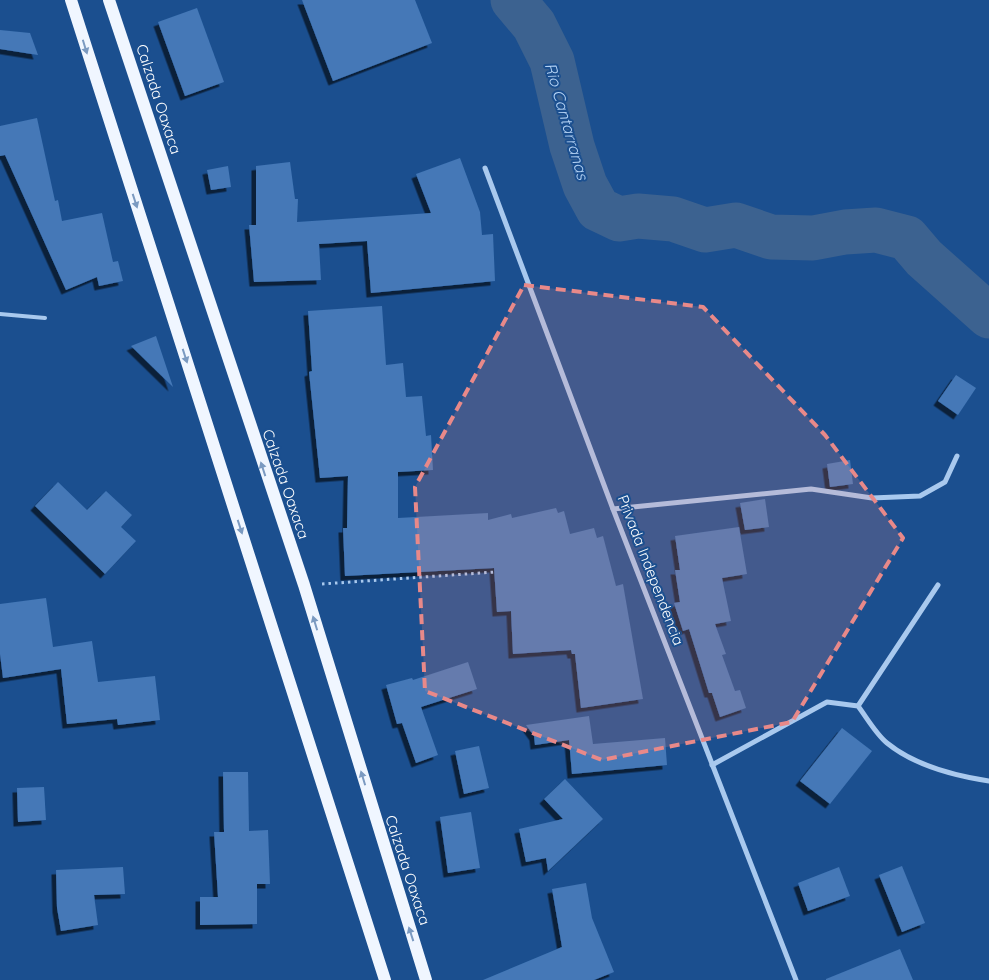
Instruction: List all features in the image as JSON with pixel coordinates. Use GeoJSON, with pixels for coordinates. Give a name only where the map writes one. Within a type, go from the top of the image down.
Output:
{"type":"FeatureCollection","features":[{"type":"Feature","properties":{"kind":"main road"},"geometry":{"type":"LineString","coordinates":[[71,0],[385,980]]}},
{"type":"Feature","properties":{"kind":"main road","name":"Calzada Oaxaca"},"geometry":{"type":"LineString","coordinates":[[109,0],[304,585],[426,980]]}},
{"type":"Feature","properties":{"kind":"street","name":"Privada Independencia"},"geometry":{"type":"LineString","coordinates":[[485,168],[613,509],[796,980]]}},
{"type":"Feature","properties":{"kind":"street"},"geometry":{"type":"LineString","coordinates":[[613,509],[811,489],[872,498],[920,496],[945,482],[956,456]]}},
{"type":"Feature","properties":{"kind":"street"},"geometry":{"type":"LineString","coordinates":[[858,706],[938,585]]}},
{"type":"Feature","properties":{"kind":"street"},"geometry":{"type":"LineString","coordinates":[[712,765],[827,702],[858,706],[886,743],[910,757],[939,769],[989,781]]}},
{"type":"Feature","properties":{"kind":"lane"},"geometry":{"type":"LineString","coordinates":[[0,314],[45,318]]}},
{"type":"Feature","properties":{"kind":"path"},"geometry":{"type":"LineString","coordinates":[[343,583],[495,572]]}},
{"type":"Feature","properties":{"kind":"highlighted area"},"geometry":{"type":"Polygon","coordinates":[[[524,285],[703,307],[825,435],[903,538],[792,722],[602,760],[425,691],[415,487],[524,285]]]}},
{"type":"Feature","properties":{"kind":"building"},"geometry":{"type":"Polygon","coordinates":[[[302,0],[415,0],[432,43],[333,81],[302,0]]]}},
{"type":"Feature","properties":{"kind":"building"},"geometry":{"type":"Polygon","coordinates":[[[197,8],[224,82],[185,96],[158,22],[197,8]]]}},
{"type":"Feature","properties":{"kind":"building"},"geometry":{"type":"Polygon","coordinates":[[[0,30],[30,33],[38,55],[0,49],[0,30]]]}},
{"type":"Feature","properties":{"kind":"building"},"geometry":{"type":"Polygon","coordinates":[[[37,118],[55,201],[58,200],[62,221],[102,213],[113,262],[118,261],[123,281],[99,286],[97,277],[66,290],[5,155],[0,156],[0,126],[37,118]]]}},
{"type":"Feature","properties":{"kind":"building"},"geometry":{"type":"Polygon","coordinates":[[[460,158],[480,212],[482,235],[493,234],[495,281],[371,293],[367,241],[319,244],[321,280],[254,282],[249,225],[256,225],[256,166],[290,162],[295,199],[298,199],[297,222],[431,213],[416,174],[460,158]]]}},
{"type":"Feature","properties":{"kind":"building"},"geometry":{"type":"Polygon","coordinates":[[[228,166],[231,187],[211,190],[207,170],[228,166]]]}},
{"type":"Feature","properties":{"kind":"building"},"geometry":{"type":"Polygon","coordinates":[[[382,306],[386,365],[403,363],[406,397],[422,396],[426,436],[431,435],[433,470],[398,472],[398,518],[488,513],[488,520],[511,514],[512,518],[556,508],[558,513],[564,511],[570,534],[594,528],[597,538],[603,536],[616,586],[623,584],[643,699],[581,708],[575,654],[572,654],[571,650],[513,654],[511,611],[497,612],[494,568],[345,576],[343,528],[347,528],[348,476],[320,478],[309,372],[312,371],[308,311],[382,306]]]}},
{"type":"Feature","properties":{"kind":"building"},"geometry":{"type":"Polygon","coordinates":[[[156,336],[173,387],[131,346],[156,336]]]}},
{"type":"Feature","properties":{"kind":"building"},"geometry":{"type":"Polygon","coordinates":[[[956,375],[976,388],[958,415],[938,401],[956,375]]]}},
{"type":"Feature","properties":{"kind":"building"},"geometry":{"type":"Polygon","coordinates":[[[850,460],[853,484],[830,487],[827,464],[850,460]]]}},
{"type":"Feature","properties":{"kind":"building"},"geometry":{"type":"Polygon","coordinates":[[[58,482],[87,510],[106,491],[132,515],[121,527],[136,541],[105,574],[35,506],[58,482]]]}},
{"type":"Feature","properties":{"kind":"building"},"geometry":{"type":"Polygon","coordinates":[[[765,499],[769,527],[745,530],[740,503],[765,499]]]}},
{"type":"Feature","properties":{"kind":"building"},"geometry":{"type":"Polygon","coordinates":[[[739,527],[747,574],[722,578],[731,621],[715,624],[726,654],[722,655],[735,691],[740,690],[746,708],[720,717],[712,693],[709,693],[689,629],[683,631],[674,603],[680,602],[675,570],[680,570],[675,536],[739,527]]]}},
{"type":"Feature","properties":{"kind":"building"},"geometry":{"type":"Polygon","coordinates":[[[46,598],[53,647],[92,641],[98,682],[155,676],[160,720],[118,725],[117,719],[67,724],[61,669],[3,678],[0,654],[0,604],[46,598]]]}},
{"type":"Feature","properties":{"kind":"building"},"geometry":{"type":"Polygon","coordinates":[[[468,662],[477,689],[421,707],[438,755],[416,763],[402,723],[397,724],[386,685],[412,678],[413,680],[468,662]]]}},
{"type":"Feature","properties":{"kind":"building"},"geometry":{"type":"Polygon","coordinates":[[[589,716],[593,744],[665,738],[667,765],[572,774],[569,740],[535,745],[534,736],[526,725],[589,716]]]}},
{"type":"Feature","properties":{"kind":"building"},"geometry":{"type":"Polygon","coordinates":[[[842,728],[872,751],[830,804],[800,781],[842,728]]]}},
{"type":"Feature","properties":{"kind":"building"},"geometry":{"type":"Polygon","coordinates":[[[479,746],[489,788],[464,794],[455,751],[479,746]]]}},
{"type":"Feature","properties":{"kind":"building"},"geometry":{"type":"Polygon","coordinates":[[[223,772],[248,772],[249,831],[268,830],[270,884],[257,884],[257,924],[200,925],[200,897],[218,897],[214,832],[224,832],[223,772]]]}},
{"type":"Feature","properties":{"kind":"building"},"geometry":{"type":"Polygon","coordinates":[[[565,779],[603,819],[548,871],[546,858],[526,862],[519,829],[563,819],[544,799],[565,779]]]}},
{"type":"Feature","properties":{"kind":"building"},"geometry":{"type":"Polygon","coordinates":[[[44,787],[46,820],[18,822],[17,788],[44,787]]]}},
{"type":"Feature","properties":{"kind":"building"},"geometry":{"type":"Polygon","coordinates":[[[471,812],[480,868],[448,873],[440,817],[471,812]]]}},
{"type":"Feature","properties":{"kind":"building"},"geometry":{"type":"Polygon","coordinates":[[[902,866],[925,923],[902,932],[879,875],[902,866]]]}},
{"type":"Feature","properties":{"kind":"building"},"geometry":{"type":"Polygon","coordinates":[[[123,867],[125,894],[94,895],[98,925],[61,931],[57,908],[56,870],[123,867]]]}},
{"type":"Feature","properties":{"kind":"building"},"geometry":{"type":"Polygon","coordinates":[[[839,867],[850,896],[808,911],[798,883],[839,867]]]}},
{"type":"Feature","properties":{"kind":"building"},"geometry":{"type":"Polygon","coordinates":[[[586,883],[592,918],[614,972],[594,980],[483,980],[562,947],[552,889],[586,883]]]}},
{"type":"Feature","properties":{"kind":"building"},"geometry":{"type":"Polygon","coordinates":[[[900,949],[913,980],[826,980],[826,979],[900,949]]]}},
{"type":"Feature","properties":{"kind":"waterway","name":"Rio Cantarranas"},"geometry":{"type":"LineString","coordinates":[[513,0],[534,25],[552,61],[572,146],[585,185],[598,209],[619,219],[638,216],[673,219],[705,230],[736,225],[771,237],[813,238],[845,232],[876,230],[907,238],[924,258],[989,316]]}}]}
